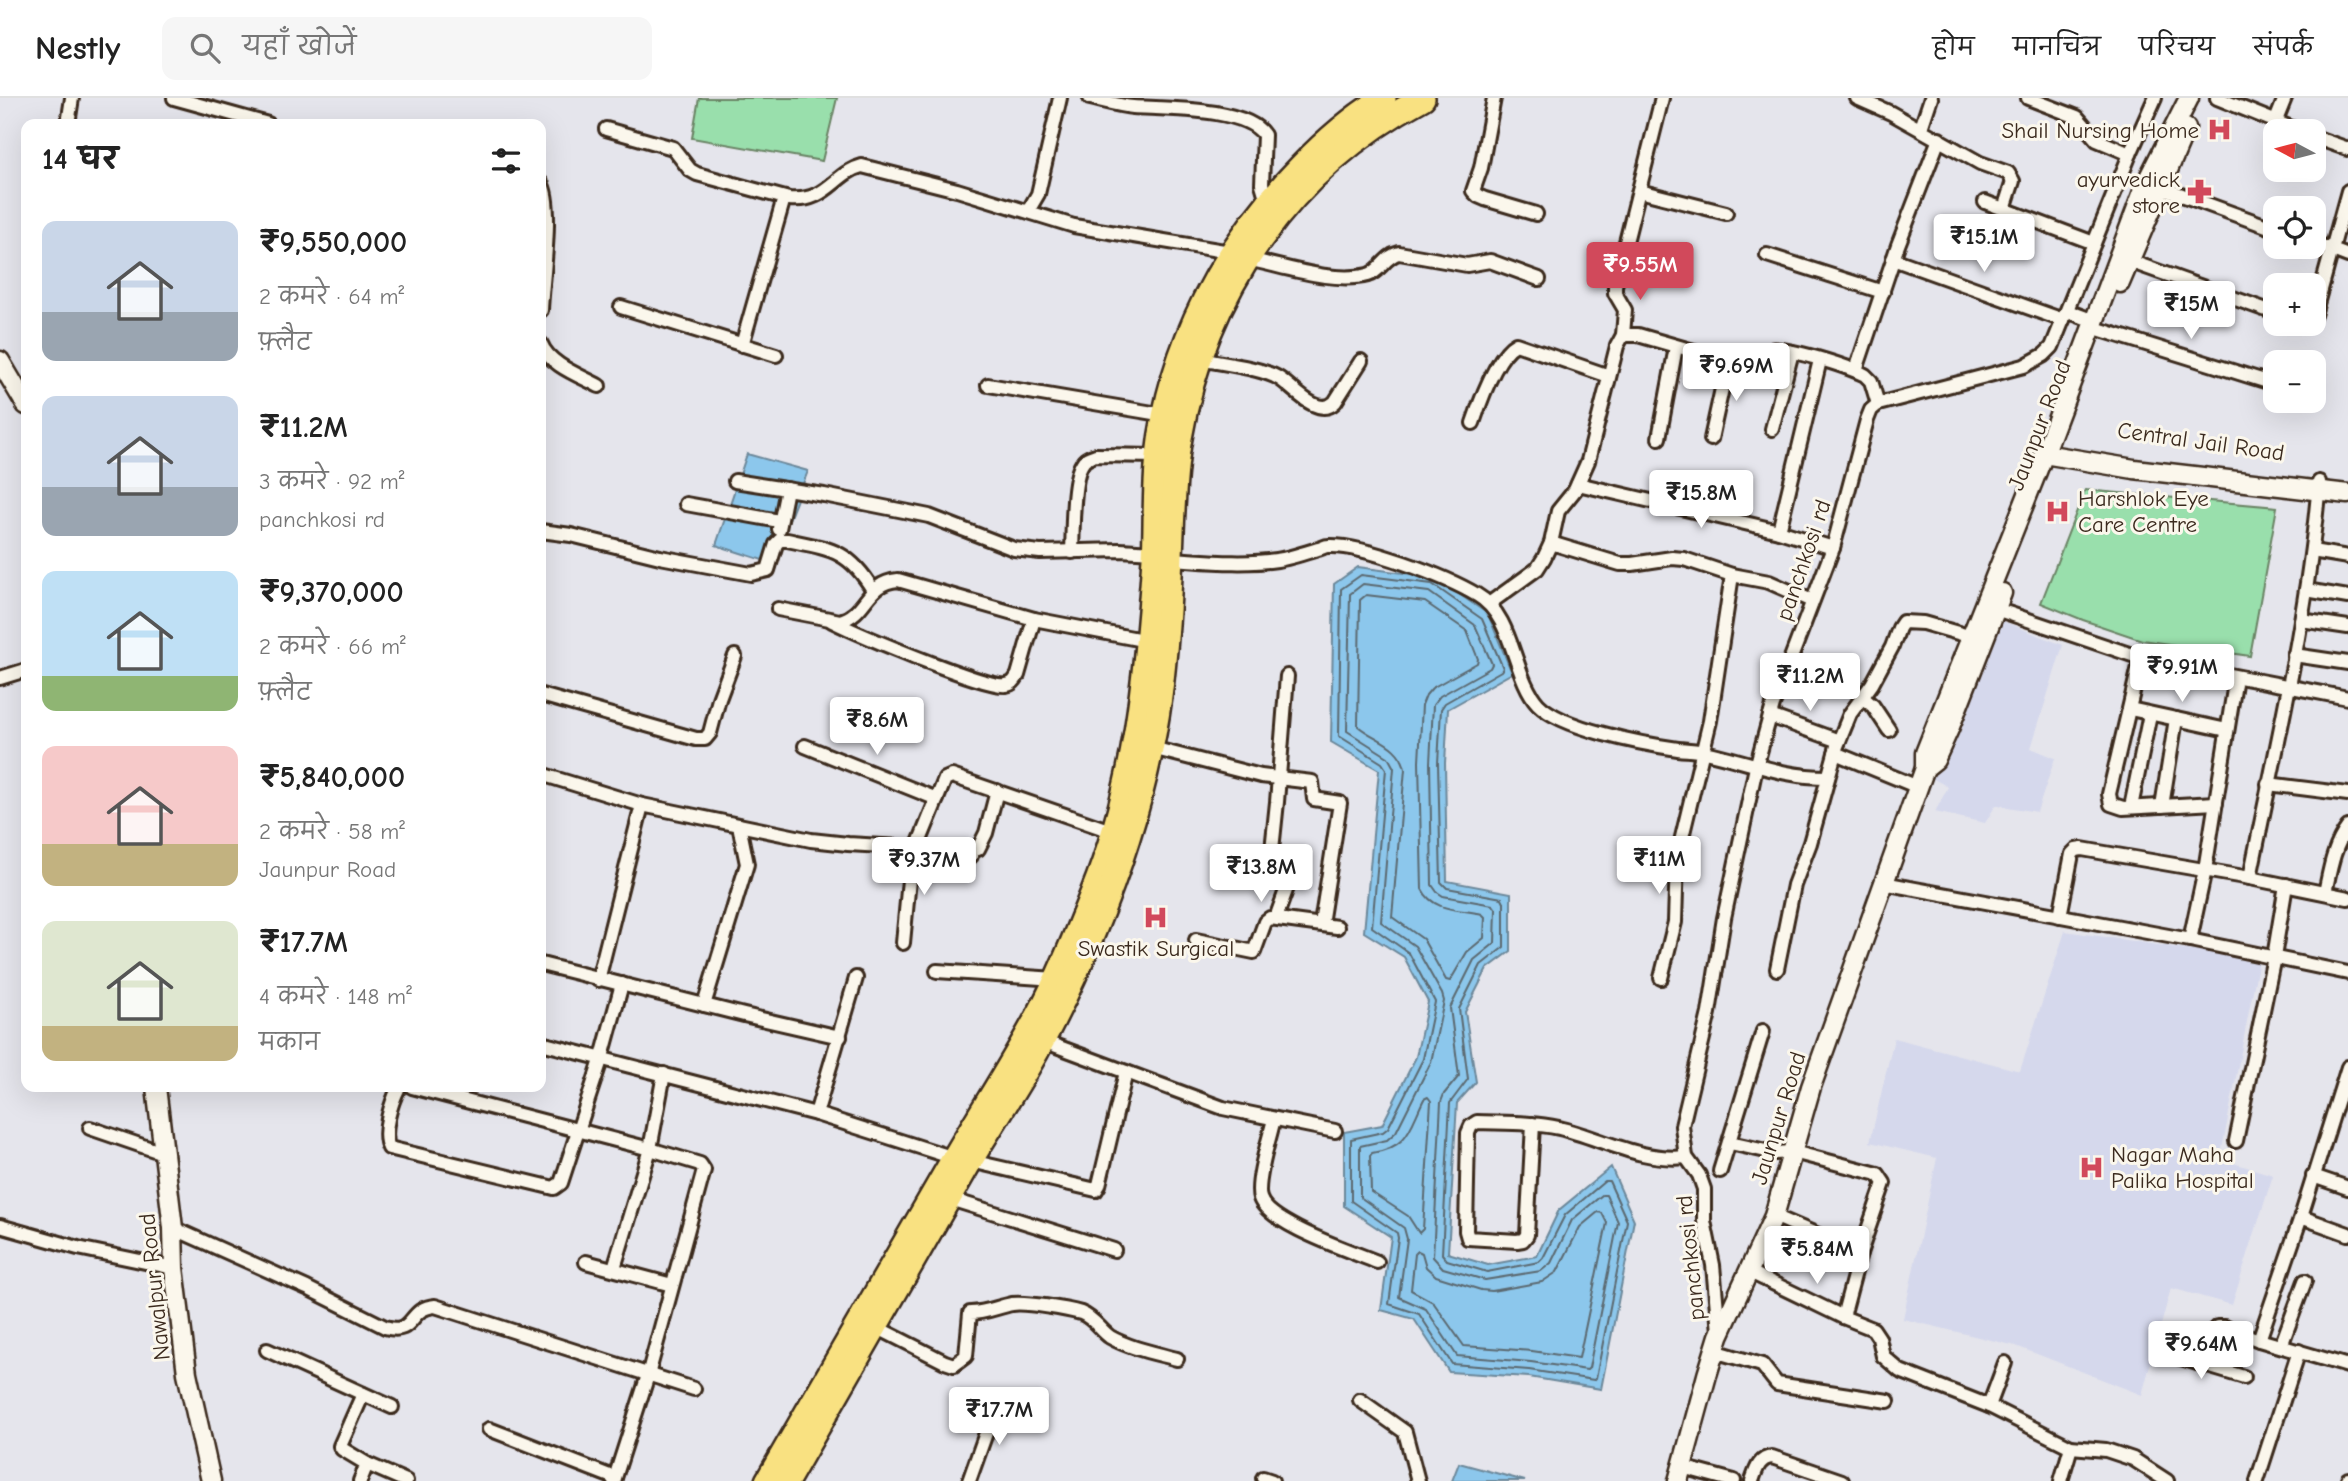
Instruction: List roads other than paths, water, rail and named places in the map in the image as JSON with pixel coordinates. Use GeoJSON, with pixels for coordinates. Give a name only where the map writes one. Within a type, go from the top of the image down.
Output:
{"type":"FeatureCollection","features":[{"type":"Feature","properties":{"kind":"highway"},"geometry":{"type":"LineString","coordinates":[[787,1481],[950,1199],[962,1160],[1056,979],[1093,891],[1114,832],[1129,776],[1140,714],[1148,641],[1174,495],[1180,440],[1199,359],[1239,256],[1267,201],[1317,149],[1363,110],[1384,98]]}},
{"type":"Feature","properties":{"kind":"highway"},"geometry":{"type":"LineString","coordinates":[[767,1481],[962,1160],[1043,1041],[1093,934],[1111,886],[1131,831],[1152,748],[1160,696],[1163,555],[1158,456],[1173,380],[1187,338],[1212,283],[1335,158],[1380,122],[1423,98]]}},
{"type":"Feature","properties":{"kind":"street"},"geometry":{"type":"LineString","coordinates":[[69,119],[72,98]]}},
{"type":"Feature","properties":{"kind":"street"},"geometry":{"type":"LineString","coordinates":[[174,98],[216,104],[255,119]]}},
{"type":"Feature","properties":{"kind":"street"},"geometry":{"type":"LineString","coordinates":[[1028,211],[1038,194],[1060,98]]}},
{"type":"Feature","properties":{"kind":"street"},"geometry":{"type":"LineString","coordinates":[[1090,98],[1131,107],[1202,111],[1253,123],[1264,135],[1262,184],[1267,201]]}},
{"type":"Feature","properties":{"kind":"street"},"geometry":{"type":"LineString","coordinates":[[1494,98],[1474,191],[1485,199],[1536,214]]}},
{"type":"Feature","properties":{"kind":"street"},"geometry":{"type":"LineString","coordinates":[[1490,603],[1537,569],[1551,543],[1558,511],[1578,484],[1588,461],[1616,346],[1623,335],[1625,310],[1615,293],[1615,286],[1662,98]]}},
{"type":"Feature","properties":{"kind":"street"},"geometry":{"type":"LineString","coordinates":[[1857,98],[1921,128],[1980,163],[2012,176],[2010,196],[2004,209]]}},
{"type":"Feature","properties":{"kind":"street"},"geometry":{"type":"LineString","coordinates":[[1921,128],[1931,98]]}},
{"type":"Feature","properties":{"kind":"street"},"geometry":{"type":"LineString","coordinates":[[2028,98],[2077,117],[2097,140],[2130,154]]}},
{"type":"Feature","properties":{"kind":"street"},"geometry":{"type":"LineString","coordinates":[[1623,335],[1638,335],[1756,367],[1769,350],[1792,352],[1857,370],[1871,382],[1878,404],[2024,366],[2044,355],[2052,347],[2155,98]]}},
{"type":"Feature","properties":{"kind":"street","name":"Jaunpur Road"},"geometry":{"type":"LineString","coordinates":[[1925,768],[1935,760],[1949,729],[1990,607],[2052,450],[2147,181],[2189,98]]}},
{"type":"Feature","properties":{"kind":"street","name":"Jaunpur Road"},"geometry":{"type":"LineString","coordinates":[[2098,325],[2200,98]]}},
{"type":"Feature","properties":{"kind":"street"},"geometry":{"type":"LineString","coordinates":[[2217,98],[2266,119]]}},
{"type":"Feature","properties":{"kind":"street"},"geometry":{"type":"LineString","coordinates":[[2277,119],[2285,98]]}},
{"type":"Feature","properties":{"kind":"street"},"geometry":{"type":"LineString","coordinates":[[606,129],[673,148],[690,170],[697,174],[784,198],[797,200],[815,196],[862,166],[957,190],[1074,226],[1343,278],[1374,273],[1392,254],[1399,253],[1467,265],[1490,261],[1539,279]]}},
{"type":"Feature","properties":{"kind":"street"},"geometry":{"type":"LineString","coordinates":[[1857,370],[1893,259],[1939,139]]}},
{"type":"Feature","properties":{"kind":"street"},"geometry":{"type":"LineString","coordinates":[[2326,141],[2348,149]]}},
{"type":"Feature","properties":{"kind":"street"},"geometry":{"type":"LineString","coordinates":[[2160,187],[2263,225]]}},
{"type":"Feature","properties":{"kind":"street"},"geometry":{"type":"LineString","coordinates":[[1639,191],[1726,213]]}},
{"type":"Feature","properties":{"kind":"street"},"geometry":{"type":"LineString","coordinates":[[2324,273],[2348,191]]}},
{"type":"Feature","properties":{"kind":"street"},"geometry":{"type":"LineString","coordinates":[[546,194],[546,215]]}},
{"type":"Feature","properties":{"kind":"street"},"geometry":{"type":"LineString","coordinates":[[742,345],[784,198]]}},
{"type":"Feature","properties":{"kind":"street"},"geometry":{"type":"LineString","coordinates":[[1985,202],[2094,243]]}},
{"type":"Feature","properties":{"kind":"street"},"geometry":{"type":"LineString","coordinates":[[2326,248],[2348,256]]}},
{"type":"Feature","properties":{"kind":"street"},"geometry":{"type":"LineString","coordinates":[[1766,255],[1883,292]]}},
{"type":"Feature","properties":{"kind":"street"},"geometry":{"type":"LineString","coordinates":[[1893,259],[2263,380]]}},
{"type":"Feature","properties":{"kind":"street"},"geometry":{"type":"LineString","coordinates":[[2129,261],[2263,309]]}},
{"type":"Feature","properties":{"kind":"street"},"geometry":{"type":"LineString","coordinates":[[621,307],[776,355]]}},
{"type":"Feature","properties":{"kind":"street"},"geometry":{"type":"LineString","coordinates":[[1474,423],[1480,402],[1504,355],[1516,344],[1609,376]]}},
{"type":"Feature","properties":{"kind":"street"},"geometry":{"type":"LineString","coordinates":[[1659,438],[1676,346]]}},
{"type":"Feature","properties":{"kind":"street"},"geometry":{"type":"LineString","coordinates":[[1772,429],[1792,352]]}},
{"type":"Feature","properties":{"kind":"street"},"geometry":{"type":"LineString","coordinates":[[546,353],[556,362],[599,386]]}},
{"type":"Feature","properties":{"kind":"street"},"geometry":{"type":"LineString","coordinates":[[1199,359],[1276,376],[1308,401],[1325,408],[1335,402],[1362,361]]}},
{"type":"Feature","properties":{"kind":"street"},"geometry":{"type":"LineString","coordinates":[[1779,531],[1820,360]]}},
{"type":"Feature","properties":{"kind":"street"},"geometry":{"type":"LineString","coordinates":[[0,361],[21,397]]}},
{"type":"Feature","properties":{"kind":"street"},"geometry":{"type":"LineString","coordinates":[[1711,439],[1728,361]]}},
{"type":"Feature","properties":{"kind":"street"},"geometry":{"type":"LineString","coordinates":[[988,385],[1165,415]]}},
{"type":"Feature","properties":{"kind":"street","name":"panchkosi rd"},"geometry":{"type":"LineString","coordinates":[[1717,1343],[1713,1265],[1704,1221],[1704,1189],[1699,1175],[1686,1157],[1682,1126],[1709,1013],[1724,918],[1756,767],[1770,716],[1833,548],[1867,420],[1871,410],[1878,404]]}},
{"type":"Feature","properties":{"kind":"street","name":"Central Jail Road"},"geometry":{"type":"LineString","coordinates":[[2052,450],[2253,478],[2348,487]]}},
{"type":"Feature","properties":{"kind":"street"},"geometry":{"type":"LineString","coordinates":[[1072,552],[1076,481],[1081,465],[1087,458],[1107,454],[1158,456]]}},
{"type":"Feature","properties":{"kind":"street"},"geometry":{"type":"LineString","coordinates":[[736,481],[929,516],[1014,550],[1163,555],[1233,562],[1279,560],[1326,545],[1373,554],[1433,574],[1490,603],[1508,637],[1529,690],[1549,713],[1565,722],[1626,738],[1703,751],[1802,777],[1828,778]]}},
{"type":"Feature","properties":{"kind":"street"},"geometry":{"type":"LineString","coordinates":[[1578,484],[1779,531],[1833,548]]}},
{"type":"Feature","properties":{"kind":"street"},"geometry":{"type":"LineString","coordinates":[[2250,878],[2301,620],[2319,486],[2348,494]]}},
{"type":"Feature","properties":{"kind":"street"},"geometry":{"type":"LineString","coordinates":[[546,532],[751,574],[768,570],[776,544],[780,540],[779,521],[787,489]]}},
{"type":"Feature","properties":{"kind":"street"},"geometry":{"type":"LineString","coordinates":[[686,505],[779,521]]}},
{"type":"Feature","properties":{"kind":"street"},"geometry":{"type":"LineString","coordinates":[[780,540],[807,544],[844,556],[862,573],[873,590]]}},
{"type":"Feature","properties":{"kind":"street"},"geometry":{"type":"LineString","coordinates":[[1551,543],[1620,564],[1684,559],[1732,575],[1769,582],[1812,601]]}},
{"type":"Feature","properties":{"kind":"street"},"geometry":{"type":"LineString","coordinates":[[2312,551],[2348,557]]}},
{"type":"Feature","properties":{"kind":"street"},"geometry":{"type":"LineString","coordinates":[[1661,978],[1675,922],[1676,858],[1703,751],[1719,669],[1732,575]]}},
{"type":"Feature","properties":{"kind":"street"},"geometry":{"type":"LineString","coordinates":[[832,621],[849,618],[857,612],[879,584],[888,581],[907,582],[1034,620],[1148,641]]}},
{"type":"Feature","properties":{"kind":"street"},"geometry":{"type":"LineString","coordinates":[[2306,590],[2348,597]]}},
{"type":"Feature","properties":{"kind":"street"},"geometry":{"type":"LineString","coordinates":[[1990,607],[2141,658],[2348,698]]}},
{"type":"Feature","properties":{"kind":"street","name":"Jaunpur Road"},"geometry":{"type":"LineString","coordinates":[[1680,1474],[1717,1343],[1774,1216],[1811,1087],[1925,768],[1925,753],[1972,637],[1990,607]]}},
{"type":"Feature","properties":{"kind":"street"},"geometry":{"type":"LineString","coordinates":[[778,609],[832,621],[867,638],[974,678],[1005,686],[1013,683],[1018,675],[1034,620]]}},
{"type":"Feature","properties":{"kind":"street"},"geometry":{"type":"LineString","coordinates":[[2301,620],[2348,628]]}},
{"type":"Feature","properties":{"kind":"street"},"geometry":{"type":"LineString","coordinates":[[1777,969],[1794,886],[1810,843],[1837,747],[1850,714],[1885,662],[1899,628],[1903,622],[1923,623],[1972,637]]}},
{"type":"Feature","properties":{"kind":"street"},"geometry":{"type":"LineString","coordinates":[[2294,654],[2348,663]]}},
{"type":"Feature","properties":{"kind":"street"},"geometry":{"type":"LineString","coordinates":[[546,696],[696,739],[705,739],[710,733],[734,656]]}},
{"type":"Feature","properties":{"kind":"street"},"geometry":{"type":"LineString","coordinates":[[2141,658],[2109,799],[2111,804],[2115,807],[2131,807],[2216,803]]}},
{"type":"Feature","properties":{"kind":"street"},"geometry":{"type":"LineString","coordinates":[[0,678],[21,672]]}},
{"type":"Feature","properties":{"kind":"street"},"geometry":{"type":"LineString","coordinates":[[1276,918],[1289,882],[1287,878],[1272,874],[1270,869],[1287,676]]}},
{"type":"Feature","properties":{"kind":"street"},"geometry":{"type":"LineString","coordinates":[[2190,940],[2205,870],[2236,677]]}},
{"type":"Feature","properties":{"kind":"street"},"geometry":{"type":"LineString","coordinates":[[1862,697],[1873,706],[1889,730]]}},
{"type":"Feature","properties":{"kind":"street"},"geometry":{"type":"LineString","coordinates":[[2130,709],[2227,730]]}},
{"type":"Feature","properties":{"kind":"street"},"geometry":{"type":"LineString","coordinates":[[2131,807],[2150,714]]}},
{"type":"Feature","properties":{"kind":"street"},"geometry":{"type":"LineString","coordinates":[[1770,716],[1918,787]]}},
{"type":"Feature","properties":{"kind":"street"},"geometry":{"type":"LineString","coordinates":[[2162,806],[2176,719]]}},
{"type":"Feature","properties":{"kind":"street"},"geometry":{"type":"LineString","coordinates":[[806,746],[937,799]]}},
{"type":"Feature","properties":{"kind":"street"},"geometry":{"type":"LineString","coordinates":[[1152,748],[1278,779],[1312,782],[1314,799],[1340,803],[1321,924]]}},
{"type":"Feature","properties":{"kind":"street"},"geometry":{"type":"LineString","coordinates":[[546,776],[642,805],[811,840],[974,853],[986,833],[997,790]]}},
{"type":"Feature","properties":{"kind":"street"},"geometry":{"type":"LineString","coordinates":[[903,943],[915,848],[945,779],[952,776],[997,790],[1114,832]]}},
{"type":"Feature","properties":{"kind":"street"},"geometry":{"type":"LineString","coordinates":[[2268,784],[2348,794]]}},
{"type":"Feature","properties":{"kind":"street"},"geometry":{"type":"LineString","coordinates":[[598,980],[642,805]]}},
{"type":"Feature","properties":{"kind":"street"},"geometry":{"type":"LineString","coordinates":[[704,1006],[747,864],[739,825]]}},
{"type":"Feature","properties":{"kind":"street"},"geometry":{"type":"LineString","coordinates":[[2325,893],[2333,857],[2339,840],[2348,827]]}},
{"type":"Feature","properties":{"kind":"street"},"geometry":{"type":"LineString","coordinates":[[2060,916],[2070,860],[2076,850],[2082,849],[2127,855],[2348,898]]}},
{"type":"Feature","properties":{"kind":"street"},"geometry":{"type":"LineString","coordinates":[[1883,883],[2190,940],[2348,973]]}},
{"type":"Feature","properties":{"kind":"street"},"geometry":{"type":"LineString","coordinates":[[2236,1141],[2286,885]]}},
{"type":"Feature","properties":{"kind":"street"},"geometry":{"type":"LineString","coordinates":[[1196,940],[1254,952],[1265,922],[1270,918],[1337,926]]}},
{"type":"Feature","properties":{"kind":"street"},"geometry":{"type":"LineString","coordinates":[[546,965],[839,1037]]}},
{"type":"Feature","properties":{"kind":"street"},"geometry":{"type":"LineString","coordinates":[[937,971],[1056,979]]}},
{"type":"Feature","properties":{"kind":"street"},"geometry":{"type":"LineString","coordinates":[[816,1114],[856,978]]}},
{"type":"Feature","properties":{"kind":"street"},"geometry":{"type":"LineString","coordinates":[[398,1092],[387,1128],[386,1141],[393,1150],[554,1188],[561,1183],[622,985]]}},
{"type":"Feature","properties":{"kind":"street"},"geometry":{"type":"LineString","coordinates":[[1720,1171],[1763,1031]]}},
{"type":"Feature","properties":{"kind":"street"},"geometry":{"type":"LineString","coordinates":[[1043,1041],[1223,1108],[1335,1131]]}},
{"type":"Feature","properties":{"kind":"street"},"geometry":{"type":"LineString","coordinates":[[546,1044],[816,1114],[962,1160],[1096,1190],[1126,1072]]}},
{"type":"Feature","properties":{"kind":"street"},"geometry":{"type":"LineString","coordinates":[[2259,1340],[2348,1067]]}},
{"type":"Feature","properties":{"kind":"street"},"geometry":{"type":"LineString","coordinates":[[614,1268],[650,1149],[664,1074]]}},
{"type":"Feature","properties":{"kind":"street","name":"Nawalpur Road"},"geometry":{"type":"LineString","coordinates":[[157,1092],[187,1373],[211,1481]]}},
{"type":"Feature","properties":{"kind":"street"},"geometry":{"type":"LineString","coordinates":[[431,1092],[650,1149],[700,1164],[704,1170],[648,1375],[615,1480],[489,1429]]}},
{"type":"Feature","properties":{"kind":"street"},"geometry":{"type":"LineString","coordinates":[[1274,1119],[1259,1184],[1260,1198],[1268,1211],[1283,1222],[1377,1262]]}},
{"type":"Feature","properties":{"kind":"street"},"geometry":{"type":"LineString","coordinates":[[1533,1124],[1527,1235],[1523,1240],[1517,1241],[1468,1238],[1468,1133],[1471,1126],[1478,1122],[1533,1124],[1559,1128],[1635,1153],[1686,1157]]}},
{"type":"Feature","properties":{"kind":"street"},"geometry":{"type":"LineString","coordinates":[[90,1128],[163,1153]]}},
{"type":"Feature","properties":{"kind":"street"},"geometry":{"type":"LineString","coordinates":[[1730,1143],[1775,1153],[1793,1152],[1878,1174],[1882,1178],[1884,1183],[1860,1253],[1843,1317]]}},
{"type":"Feature","properties":{"kind":"street"},"geometry":{"type":"LineString","coordinates":[[2313,1176],[2348,1188]]}},
{"type":"Feature","properties":{"kind":"street"},"geometry":{"type":"LineString","coordinates":[[950,1199],[1114,1250]]}},
{"type":"Feature","properties":{"kind":"street"},"geometry":{"type":"LineString","coordinates":[[1774,1216],[1860,1253]]}},
{"type":"Feature","properties":{"kind":"street"},"geometry":{"type":"LineString","coordinates":[[2301,1217],[2348,1234]]}},
{"type":"Feature","properties":{"kind":"street"},"geometry":{"type":"LineString","coordinates":[[0,1226],[78,1248],[174,1268]]}},
{"type":"Feature","properties":{"kind":"street"},"geometry":{"type":"LineString","coordinates":[[173,1228],[396,1330],[405,1327],[419,1311],[435,1306],[694,1389]]}},
{"type":"Feature","properties":{"kind":"street"},"geometry":{"type":"LineString","coordinates":[[586,1262],[672,1285]]}},
{"type":"Feature","properties":{"kind":"street"},"geometry":{"type":"LineString","coordinates":[[1749,1272],[1873,1329],[1879,1338],[1883,1356],[1900,1371],[1989,1406],[2071,1447],[2120,1453],[2133,1458],[2167,1481]]}},
{"type":"Feature","properties":{"kind":"street"},"geometry":{"type":"LineString","coordinates":[[2281,1346],[2305,1281]]}},
{"type":"Feature","properties":{"kind":"street"},"geometry":{"type":"LineString","coordinates":[[876,1326],[954,1365],[966,1356],[970,1313],[983,1313],[1015,1303],[1080,1313],[1107,1335],[1119,1341],[1177,1359]]}},
{"type":"Feature","properties":{"kind":"street"},"geometry":{"type":"LineString","coordinates":[[2197,1363],[2212,1332],[2217,1327],[2224,1327],[2348,1366]]}},
{"type":"Feature","properties":{"kind":"street"},"geometry":{"type":"LineString","coordinates":[[1717,1343],[1762,1365],[1777,1384],[1888,1401]]}},
{"type":"Feature","properties":{"kind":"street"},"geometry":{"type":"LineString","coordinates":[[267,1350],[392,1407]]}},
{"type":"Feature","properties":{"kind":"street"},"geometry":{"type":"LineString","coordinates":[[2257,1481],[2299,1351]]}},
{"type":"Feature","properties":{"kind":"street"},"geometry":{"type":"LineString","coordinates":[[2167,1354],[2244,1377]]}},
{"type":"Feature","properties":{"kind":"street"},"geometry":{"type":"LineString","coordinates":[[1989,1406],[2006,1363]]}},
{"type":"Feature","properties":{"kind":"street"},"geometry":{"type":"LineString","coordinates":[[363,1394],[340,1446],[342,1450],[367,1464],[406,1481]]}},
{"type":"Feature","properties":{"kind":"street"},"geometry":{"type":"LineString","coordinates":[[1360,1400],[1405,1432],[1418,1481]]}},
{"type":"Feature","properties":{"kind":"street"},"geometry":{"type":"LineString","coordinates":[[969,1481],[991,1419],[998,1413],[1034,1422]]}},
{"type":"Feature","properties":{"kind":"street"},"geometry":{"type":"LineString","coordinates":[[2061,1481],[2071,1447]]}},
{"type":"Feature","properties":{"kind":"street"},"geometry":{"type":"LineString","coordinates":[[1752,1481],[1760,1461],[1766,1457],[1842,1481]]}},
{"type":"Feature","properties":{"kind":"street"},"geometry":{"type":"LineString","coordinates":[[360,1481],[367,1464]]}},
{"type":"Feature","properties":{"kind":"street"},"geometry":{"type":"LineString","coordinates":[[1680,1474],[1734,1481]]}},
{"type":"Feature","properties":{"kind":"water"},"geometry":{"type":"Polygon","coordinates":[[[747,454],[808,471],[772,563],[716,545],[747,454]]]}},
{"type":"Feature","properties":{"kind":"water"},"geometry":{"type":"Polygon","coordinates":[[[1358,567],[1434,577],[1488,614],[1512,673],[1448,709],[1445,763],[1447,881],[1511,893],[1511,951],[1487,969],[1465,1012],[1476,1082],[1457,1103],[1448,1253],[1488,1265],[1537,1256],[1559,1210],[1611,1167],[1634,1220],[1601,1389],[1529,1377],[1449,1372],[1414,1319],[1381,1310],[1391,1237],[1344,1206],[1344,1132],[1382,1125],[1416,1057],[1428,1002],[1404,957],[1364,932],[1379,770],[1331,742],[1334,584],[1358,567]]]}},
{"type":"Feature","properties":{"kind":"water"},"geometry":{"type":"Polygon","coordinates":[[[1459,1463],[1525,1481],[1452,1481],[1459,1463]]]}},
{"type":"Feature","properties":{"kind":"place","name":"Shail Nursing Home"},"geometry":{"type":"Point","coordinates":[2219,130]}},
{"type":"Feature","properties":{"kind":"place","name":"ayurvedick store"},"geometry":{"type":"Point","coordinates":[2200,192]}},
{"type":"Feature","properties":{"kind":"place","name":"Harshlok Eye Care Centre"},"geometry":{"type":"Point","coordinates":[2058,511]}},
{"type":"Feature","properties":{"kind":"place","name":"Swastik Surgical"},"geometry":{"type":"Point","coordinates":[1156,918]}},
{"type":"Feature","properties":{"kind":"place","name":"Nagar Maha Palika Hospital"},"geometry":{"type":"Point","coordinates":[2091,1167]}}]}
